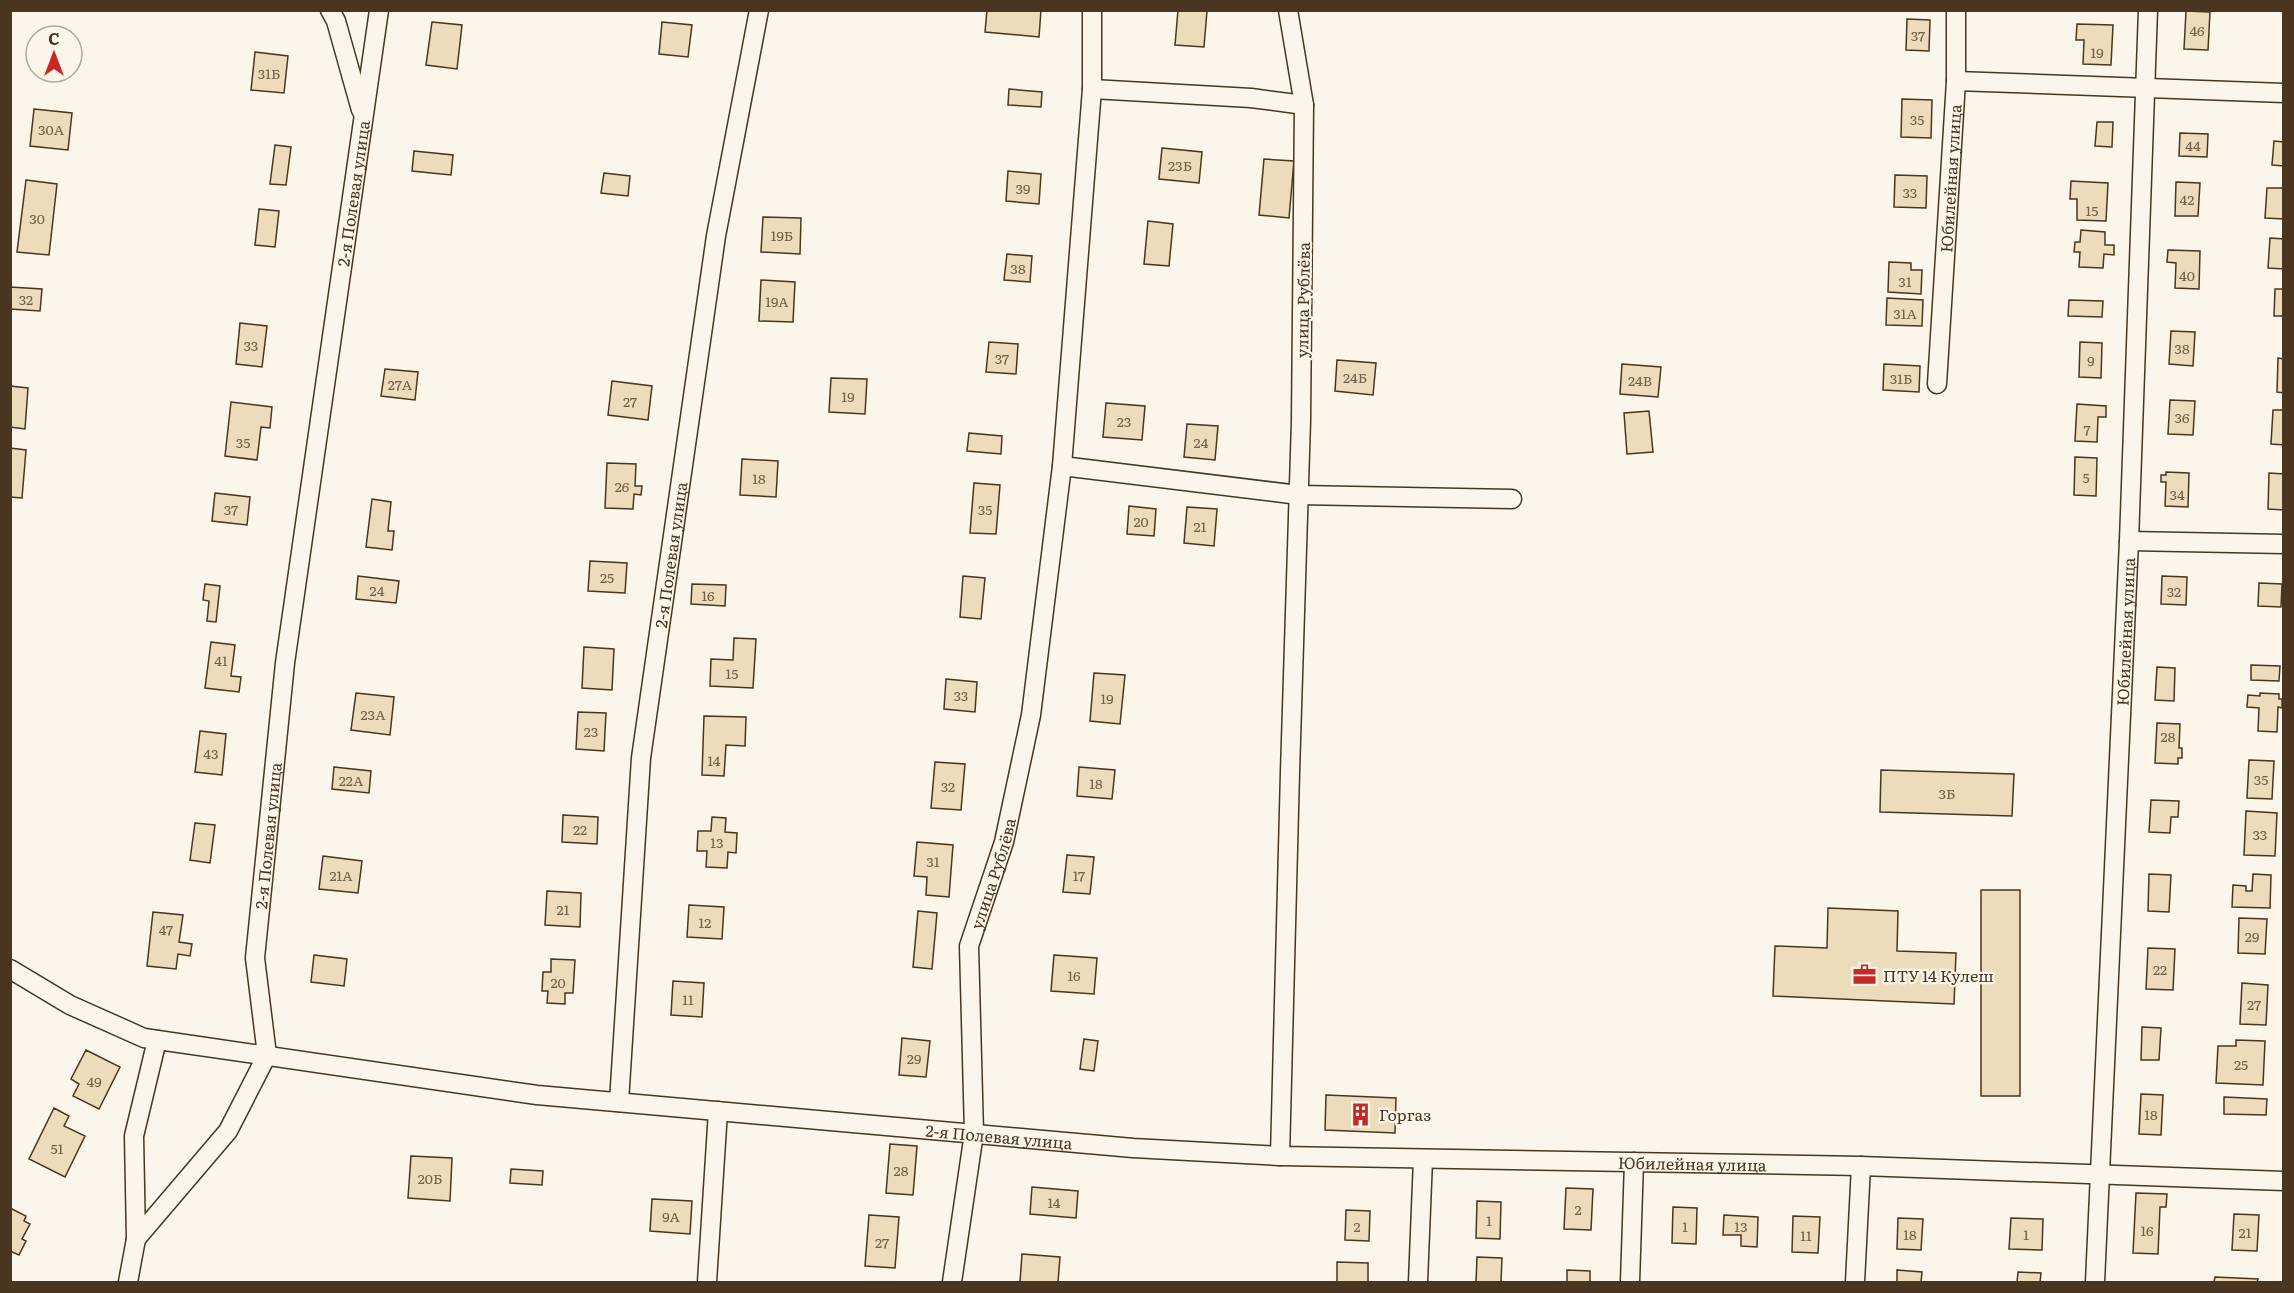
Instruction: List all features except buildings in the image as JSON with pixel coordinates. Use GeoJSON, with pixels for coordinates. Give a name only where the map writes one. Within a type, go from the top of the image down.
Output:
{"type":"FeatureCollection","features":[{"type":"Feature","properties":{"kind":"street"},"geometry":{"type":"LineString","coordinates":[[330,10],[336,21],[363,118]]}},
{"type":"Feature","properties":{"kind":"street","name":"2-я Полевая улица"},"geometry":{"type":"LineString","coordinates":[[267,1055],[255,958],[285,663],[380,10]]}},
{"type":"Feature","properties":{"kind":"street","name":"2-я Полевая улица"},"geometry":{"type":"LineString","coordinates":[[620,1102],[641,758],[716,236],[759,10]]}},
{"type":"Feature","properties":{"kind":"street","name":"улица Рублёва"},"geometry":{"type":"LineString","coordinates":[[952,1282],[974,1133],[969,946],[1004,842],[1031,715],[1062,466],[1092,89],[1092,10]]}},
{"type":"Feature","properties":{"kind":"street","name":"улица Рублёва"},"geometry":{"type":"LineString","coordinates":[[1280,1156],[1299,495],[1304,105],[1288,10]]}},
{"type":"Feature","properties":{"kind":"street","name":"Юбилейная улица"},"geometry":{"type":"LineString","coordinates":[[1937,384],[1956,81],[1956,10]]}},
{"type":"Feature","properties":{"kind":"street","name":"Юбилейная улица"},"geometry":{"type":"LineString","coordinates":[[2095,1282],[2102,1174],[2129,541],[2148,10]]}},
{"type":"Feature","properties":{"kind":"street","name":"Юбилейная улица"},"geometry":{"type":"LineString","coordinates":[[1956,81],[2146,89]]}},
{"type":"Feature","properties":{"kind":"street"},"geometry":{"type":"LineString","coordinates":[[1092,89],[1251,98],[1304,105]]}},
{"type":"Feature","properties":{"kind":"street"},"geometry":{"type":"LineString","coordinates":[[2146,89],[2283,93]]}},
{"type":"Feature","properties":{"kind":"street"},"geometry":{"type":"LineString","coordinates":[[1062,466],[1299,495],[1512,499]]}},
{"type":"Feature","properties":{"kind":"street"},"geometry":{"type":"LineString","coordinates":[[2129,541],[2283,544]]}},
{"type":"Feature","properties":{"kind":"street","name":"2-я Полевая улица"},"geometry":{"type":"LineString","coordinates":[[10,969],[70,1005],[144,1038],[157,1040],[537,1095],[1133,1148],[1280,1156]]}},
{"type":"Feature","properties":{"kind":"street"},"geometry":{"type":"LineString","coordinates":[[128,1282],[136,1239],[134,1136],[157,1040]]}},
{"type":"Feature","properties":{"kind":"street"},"geometry":{"type":"LineString","coordinates":[[136,1239],[228,1131],[267,1055]]}},
{"type":"Feature","properties":{"kind":"street"},"geometry":{"type":"LineString","coordinates":[[707,1282],[718,1111]]}},
{"type":"Feature","properties":{"kind":"street","name":"Юбилейная улица"},"geometry":{"type":"LineString","coordinates":[[1280,1156],[1861,1166],[2102,1174]]}},
{"type":"Feature","properties":{"kind":"street"},"geometry":{"type":"LineString","coordinates":[[1418,1282],[1423,1159]]}},
{"type":"Feature","properties":{"kind":"street"},"geometry":{"type":"LineString","coordinates":[[1630,1282],[1634,1162]]}},
{"type":"Feature","properties":{"kind":"street"},"geometry":{"type":"LineString","coordinates":[[1855,1282],[1861,1166]]}},
{"type":"Feature","properties":{"kind":"street"},"geometry":{"type":"LineString","coordinates":[[2102,1174],[2283,1181]]}},
{"type":"Feature","properties":{"kind":"place","name":"ПТУ 14 Кулеш"},"geometry":{"type":"Point","coordinates":[1865,975]}},
{"type":"Feature","properties":{"kind":"place","name":"Горгаз"},"geometry":{"type":"Point","coordinates":[1361,1114]}}]}
